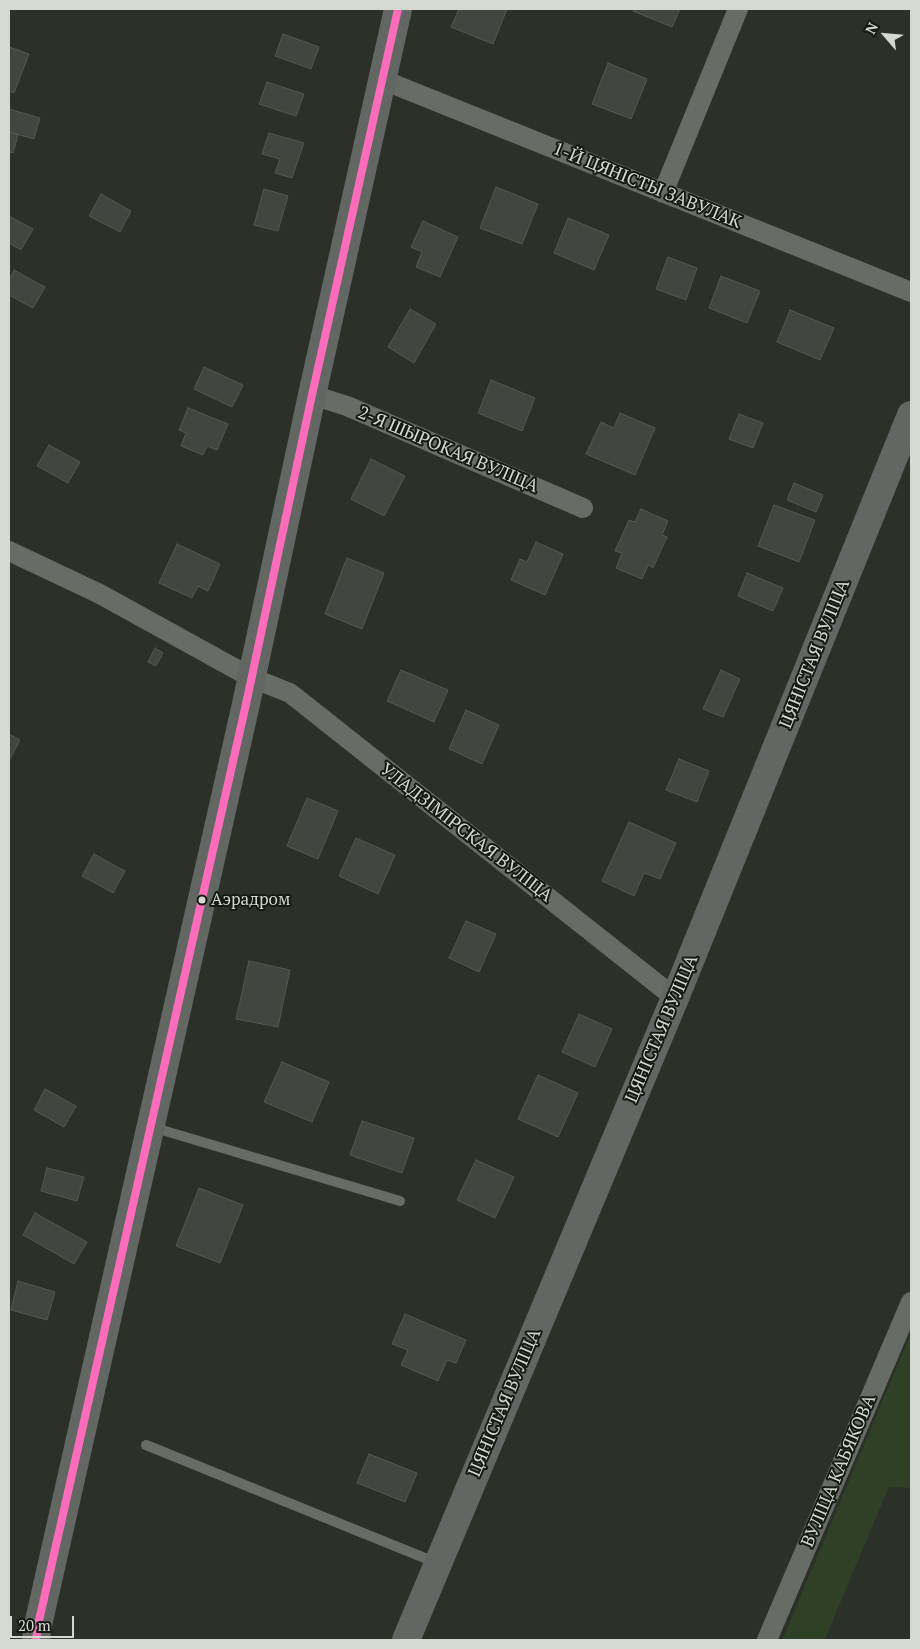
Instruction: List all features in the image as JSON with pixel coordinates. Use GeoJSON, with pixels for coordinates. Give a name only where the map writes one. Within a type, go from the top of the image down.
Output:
{"type":"FeatureCollection","features":[{"type":"Feature","properties":{"kind":"street"},"geometry":{"type":"LineString","coordinates":[[36,1640],[252,678],[312,395],[398,9]]}},
{"type":"Feature","properties":{"kind":"street"},"geometry":{"type":"LineString","coordinates":[[663,193],[738,9]]}},
{"type":"Feature","properties":{"kind":"street","name":"1-Й ЦЯНІСТЫ ЗАВУЛАК"},"geometry":{"type":"LineString","coordinates":[[383,80],[911,292]]}},
{"type":"Feature","properties":{"kind":"street","name":"2-Я ШЫРОКАЯ ВУЛІЦА"},"geometry":{"type":"LineString","coordinates":[[312,395],[347,406],[583,508]]}},
{"type":"Feature","properties":{"kind":"street","name":"ЦЯНІСТАЯ ВУЛІЦА"},"geometry":{"type":"LineString","coordinates":[[406,1640],[675,998],[911,415]]}},
{"type":"Feature","properties":{"kind":"street","name":"УЛАДЗІМІРСКАЯ ВУЛІЦА"},"geometry":{"type":"LineString","coordinates":[[9,551],[100,594],[252,678],[290,693],[675,998]]}},
{"type":"Feature","properties":{"kind":"street","name":"ВУЛІЦА КАБЯКОВА"},"geometry":{"type":"LineString","coordinates":[[767,1640],[911,1302]]}},
{"type":"Feature","properties":{"kind":"lane"},"geometry":{"type":"LineString","coordinates":[[151,1127],[400,1201]]}},
{"type":"Feature","properties":{"kind":"lane"},"geometry":{"type":"LineString","coordinates":[[146,1445],[438,1563]]}},
{"type":"Feature","properties":{"kind":"green space"},"geometry":{"type":"Polygon","coordinates":[[[911,1333],[911,1488],[889,1487],[826,1640],[782,1640],[911,1333]]]}},
{"type":"Feature","properties":{"kind":"building"},"geometry":{"type":"Polygon","coordinates":[[[459,9],[507,9],[493,44],[451,27],[459,9]]]}},
{"type":"Feature","properties":{"kind":"building"},"geometry":{"type":"Polygon","coordinates":[[[634,9],[680,9],[672,27],[633,11],[634,9]]]}},
{"type":"Feature","properties":{"kind":"building"},"geometry":{"type":"Polygon","coordinates":[[[283,34],[319,47],[311,69],[275,56],[283,34]]]}},
{"type":"Feature","properties":{"kind":"building"},"geometry":{"type":"Polygon","coordinates":[[[9,47],[29,54],[14,93],[9,91],[9,47]]]}},
{"type":"Feature","properties":{"kind":"building"},"geometry":{"type":"Polygon","coordinates":[[[608,63],[647,79],[631,119],[592,104],[608,63]]]}},
{"type":"Feature","properties":{"kind":"building"},"geometry":{"type":"Polygon","coordinates":[[[267,82],[304,94],[296,116],[259,104],[267,82]]]}},
{"type":"Feature","properties":{"kind":"building"},"geometry":{"type":"Polygon","coordinates":[[[9,109],[40,118],[34,139],[9,132],[9,109]]]}},
{"type":"Feature","properties":{"kind":"building"},"geometry":{"type":"Polygon","coordinates":[[[9,132],[18,135],[13,153],[9,152],[9,132]]]}},
{"type":"Feature","properties":{"kind":"building"},"geometry":{"type":"Polygon","coordinates":[[[269,133],[304,143],[292,178],[275,173],[280,159],[262,154],[269,133]]]}},
{"type":"Feature","properties":{"kind":"building"},"geometry":{"type":"Polygon","coordinates":[[[496,187],[538,204],[522,244],[480,228],[496,187]]]}},
{"type":"Feature","properties":{"kind":"building"},"geometry":{"type":"Polygon","coordinates":[[[264,189],[288,196],[278,231],[254,225],[264,189]]]}},
{"type":"Feature","properties":{"kind":"building"},"geometry":{"type":"Polygon","coordinates":[[[101,194],[131,211],[120,232],[89,216],[101,194]]]}},
{"type":"Feature","properties":{"kind":"building"},"geometry":{"type":"Polygon","coordinates":[[[9,216],[33,229],[21,250],[9,243],[9,216]]]}},
{"type":"Feature","properties":{"kind":"building"},"geometry":{"type":"Polygon","coordinates":[[[568,218],[609,235],[594,270],[554,253],[568,218]]]}},
{"type":"Feature","properties":{"kind":"building"},"geometry":{"type":"Polygon","coordinates":[[[423,221],[458,237],[440,277],[416,267],[422,252],[411,247],[423,221]]]}},
{"type":"Feature","properties":{"kind":"building"},"geometry":{"type":"Polygon","coordinates":[[[668,257],[697,268],[686,300],[656,289],[668,257]]]}},
{"type":"Feature","properties":{"kind":"building"},"geometry":{"type":"Polygon","coordinates":[[[14,270],[45,287],[33,308],[9,295],[9,280],[14,270]]]}},
{"type":"Feature","properties":{"kind":"building"},"geometry":{"type":"Polygon","coordinates":[[[721,276],[760,291],[747,323],[709,308],[721,276]]]}},
{"type":"Feature","properties":{"kind":"building"},"geometry":{"type":"Polygon","coordinates":[[[410,309],[436,324],[414,363],[388,347],[410,309]]]}},
{"type":"Feature","properties":{"kind":"building"},"geometry":{"type":"Polygon","coordinates":[[[790,310],[834,328],[820,360],[777,342],[790,310]]]}},
{"type":"Feature","properties":{"kind":"building"},"geometry":{"type":"Polygon","coordinates":[[[204,367],[243,385],[232,407],[194,389],[204,367]]]}},
{"type":"Feature","properties":{"kind":"building"},"geometry":{"type":"Polygon","coordinates":[[[491,380],[535,398],[522,431],[478,413],[491,380]]]}},
{"type":"Feature","properties":{"kind":"building"},"geometry":{"type":"Polygon","coordinates":[[[188,408],[228,424],[217,450],[207,446],[203,455],[181,446],[186,433],[179,430],[188,408]]]}},
{"type":"Feature","properties":{"kind":"building"},"geometry":{"type":"Polygon","coordinates":[[[620,413],[655,428],[635,475],[586,454],[601,422],[614,428],[620,413]]]}},
{"type":"Feature","properties":{"kind":"building"},"geometry":{"type":"Polygon","coordinates":[[[739,414],[763,423],[753,448],[729,439],[739,414]]]}},
{"type":"Feature","properties":{"kind":"building"},"geometry":{"type":"Polygon","coordinates":[[[49,445],[80,462],[68,483],[37,466],[49,445]]]}},
{"type":"Feature","properties":{"kind":"building"},"geometry":{"type":"Polygon","coordinates":[[[371,459],[405,476],[384,516],[351,499],[371,459]]]}},
{"type":"Feature","properties":{"kind":"building"},"geometry":{"type":"Polygon","coordinates":[[[794,483],[823,495],[816,512],[787,500],[794,483]]]}},
{"type":"Feature","properties":{"kind":"building"},"geometry":{"type":"Polygon","coordinates":[[[774,505],[815,520],[799,562],[758,546],[774,505]]]}},
{"type":"Feature","properties":{"kind":"building"},"geometry":{"type":"Polygon","coordinates":[[[641,509],[668,521],[662,535],[667,537],[653,568],[648,565],[642,579],[616,568],[622,553],[615,551],[629,520],[635,522],[641,509]]]}},
{"type":"Feature","properties":{"kind":"building"},"geometry":{"type":"Polygon","coordinates":[[[536,542],[563,554],[545,595],[511,580],[520,559],[527,562],[536,542]]]}},
{"type":"Feature","properties":{"kind":"building"},"geometry":{"type":"Polygon","coordinates":[[[177,544],[220,564],[208,591],[198,586],[192,598],[159,583],[177,544]]]}},
{"type":"Feature","properties":{"kind":"building"},"geometry":{"type":"Polygon","coordinates":[[[347,558],[384,573],[362,629],[325,614],[347,558]]]}},
{"type":"Feature","properties":{"kind":"building"},"geometry":{"type":"Polygon","coordinates":[[[747,573],[783,588],[773,611],[738,596],[747,573]]]}},
{"type":"Feature","properties":{"kind":"building"},"geometry":{"type":"Polygon","coordinates":[[[155,648],[163,653],[156,666],[148,662],[155,648]]]}},
{"type":"Feature","properties":{"kind":"building"},"geometry":{"type":"Polygon","coordinates":[[[401,670],[448,690],[434,722],[387,701],[401,670]]]}},
{"type":"Feature","properties":{"kind":"building"},"geometry":{"type":"Polygon","coordinates":[[[721,670],[740,679],[723,717],[703,709],[721,670]]]}},
{"type":"Feature","properties":{"kind":"building"},"geometry":{"type":"Polygon","coordinates":[[[466,710],[499,725],[482,764],[449,749],[466,710]]]}},
{"type":"Feature","properties":{"kind":"building"},"geometry":{"type":"Polygon","coordinates":[[[9,734],[20,740],[9,761],[9,734]]]}},
{"type":"Feature","properties":{"kind":"building"},"geometry":{"type":"Polygon","coordinates":[[[679,759],[709,771],[697,802],[666,790],[679,759]]]}},
{"type":"Feature","properties":{"kind":"building"},"geometry":{"type":"Polygon","coordinates":[[[307,798],[338,811],[318,859],[287,846],[307,798]]]}},
{"type":"Feature","properties":{"kind":"building"},"geometry":{"type":"Polygon","coordinates":[[[629,822],[676,843],[660,879],[644,873],[634,896],[602,881],[629,822]]]}},
{"type":"Feature","properties":{"kind":"building"},"geometry":{"type":"Polygon","coordinates":[[[356,838],[395,855],[378,894],[339,876],[356,838]]]}},
{"type":"Feature","properties":{"kind":"building"},"geometry":{"type":"Polygon","coordinates":[[[94,854],[125,871],[113,893],[82,876],[94,854]]]}},
{"type":"Feature","properties":{"kind":"building"},"geometry":{"type":"Polygon","coordinates":[[[466,921],[496,934],[479,972],[449,958],[466,921]]]}},
{"type":"Feature","properties":{"kind":"building"},"geometry":{"type":"Polygon","coordinates":[[[249,961],[290,970],[278,1027],[236,1019],[249,961]]]}},
{"type":"Feature","properties":{"kind":"building"},"geometry":{"type":"Polygon","coordinates":[[[579,1014],[612,1029],[595,1067],[562,1052],[579,1014]]]}},
{"type":"Feature","properties":{"kind":"building"},"geometry":{"type":"Polygon","coordinates":[[[282,1062],[329,1082],[312,1122],[264,1102],[282,1062]]]}},
{"type":"Feature","properties":{"kind":"building"},"geometry":{"type":"Polygon","coordinates":[[[538,1075],[578,1093],[558,1137],[518,1119],[538,1075]]]}},
{"type":"Feature","properties":{"kind":"building"},"geometry":{"type":"Polygon","coordinates":[[[45,1089],[76,1106],[64,1127],[34,1110],[45,1089]]]}},
{"type":"Feature","properties":{"kind":"building"},"geometry":{"type":"Polygon","coordinates":[[[362,1121],[414,1138],[402,1173],[350,1155],[362,1121]]]}},
{"type":"Feature","properties":{"kind":"building"},"geometry":{"type":"Polygon","coordinates":[[[476,1160],[514,1177],[495,1218],[457,1200],[476,1160]]]}},
{"type":"Feature","properties":{"kind":"building"},"geometry":{"type":"Polygon","coordinates":[[[47,1168],[84,1177],[77,1201],[41,1191],[47,1168]]]}},
{"type":"Feature","properties":{"kind":"building"},"geometry":{"type":"Polygon","coordinates":[[[199,1188],[243,1205],[220,1263],[176,1246],[199,1188]]]}},
{"type":"Feature","properties":{"kind":"building"},"geometry":{"type":"Polygon","coordinates":[[[35,1213],[87,1242],[74,1264],[23,1235],[35,1213]]]}},
{"type":"Feature","properties":{"kind":"building"},"geometry":{"type":"Polygon","coordinates":[[[18,1281],[55,1292],[47,1320],[11,1310],[18,1281]]]}},
{"type":"Feature","properties":{"kind":"building"},"geometry":{"type":"Polygon","coordinates":[[[405,1314],[466,1340],[456,1363],[447,1360],[438,1381],[401,1365],[408,1350],[392,1344],[405,1314]]]}},
{"type":"Feature","properties":{"kind":"building"},"geometry":{"type":"Polygon","coordinates":[[[369,1454],[417,1473],[405,1502],[357,1483],[369,1454]]]}},
{"type":"Feature","properties":{"kind":"transit line"},"geometry":{"type":"LineString","coordinates":[[36,1640],[246,704],[312,395],[398,9]]}},
{"type":"Feature","properties":{"kind":"place","name":"Аэрадром"},"geometry":{"type":"Point","coordinates":[202,900]}}]}
